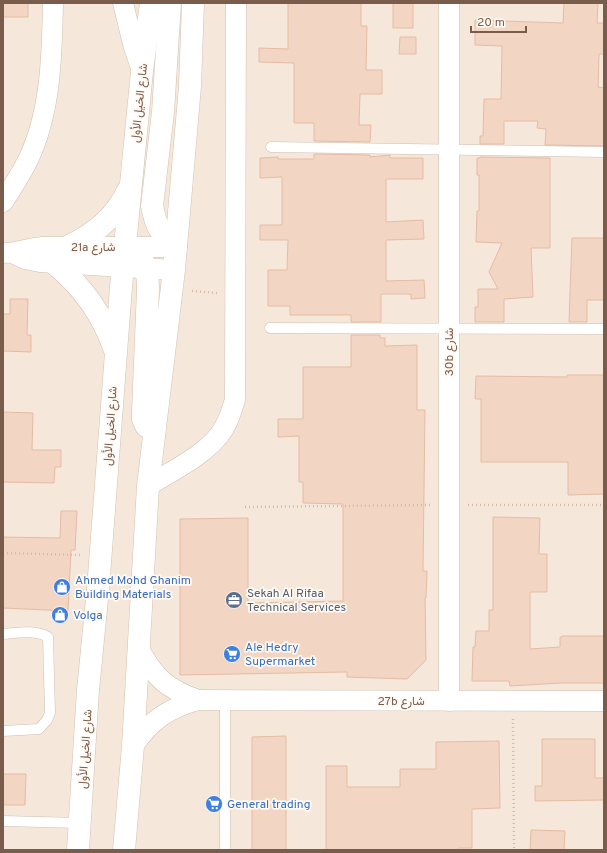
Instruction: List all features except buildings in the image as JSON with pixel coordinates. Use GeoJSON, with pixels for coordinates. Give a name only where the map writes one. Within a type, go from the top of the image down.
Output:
{"type":"FeatureCollection","features":[{"type":"Feature","properties":{"kind":"main road","name":"شارع الخيل الأول"},"geometry":{"type":"LineString","coordinates":[[78,850],[88,690],[101,555],[124,257],[150,3]]}},
{"type":"Feature","properties":{"kind":"main road"},"geometry":{"type":"LineString","coordinates":[[170,3],[163,118],[152,206],[158,230],[176,247]]}},
{"type":"Feature","properties":{"kind":"main road"},"geometry":{"type":"LineString","coordinates":[[124,850],[133,746],[148,486],[174,270],[190,86],[194,3]]}},
{"type":"Feature","properties":{"kind":"main road"},"geometry":{"type":"LineString","coordinates":[[69,246],[100,228],[113,215],[124,200],[131,184]]}},
{"type":"Feature","properties":{"kind":"main road"},"geometry":{"type":"LineString","coordinates":[[124,257],[134,252],[142,259],[147,268],[148,289],[143,412],[145,426],[154,436]]}},
{"type":"Feature","properties":{"kind":"main road"},"geometry":{"type":"LineString","coordinates":[[55,264],[69,276],[87,296],[102,320],[116,354]]}},
{"type":"Feature","properties":{"kind":"street"},"geometry":{"type":"LineString","coordinates":[[3,202],[28,159],[43,118],[49,75],[54,3]]}},
{"type":"Feature","properties":{"kind":"street"},"geometry":{"type":"LineString","coordinates":[[123,3],[133,44],[142,71]]}},
{"type":"Feature","properties":{"kind":"street"},"geometry":{"type":"LineString","coordinates":[[148,486],[207,448],[220,435],[230,418],[235,400],[236,3]]}},
{"type":"Feature","properties":{"kind":"street","name":"30b شارع"},"geometry":{"type":"LineString","coordinates":[[449,3],[449,701]]}},
{"type":"Feature","properties":{"kind":"street","name":"21a شارع"},"geometry":{"type":"LineString","coordinates":[[7,253],[34,248],[69,246],[124,257]]}},
{"type":"Feature","properties":{"kind":"street","name":"21a شارع"},"geometry":{"type":"LineString","coordinates":[[7,253],[32,262],[55,264],[124,257],[176,247]]}},
{"type":"Feature","properties":{"kind":"street"},"geometry":{"type":"LineString","coordinates":[[147,268],[174,270]]}},
{"type":"Feature","properties":{"kind":"street","name":"27b شارع"},"geometry":{"type":"LineString","coordinates":[[139,649],[148,667],[162,682],[179,693],[198,700]]}},
{"type":"Feature","properties":{"kind":"street","name":"27b شارع"},"geometry":{"type":"LineString","coordinates":[[133,746],[142,732],[154,721],[167,712],[198,700],[604,701]]}},
{"type":"Feature","properties":{"kind":"lane"},"geometry":{"type":"LineString","coordinates":[[271,147],[604,152]]}},
{"type":"Feature","properties":{"kind":"lane"},"geometry":{"type":"LineString","coordinates":[[270,328],[604,329]]}},
{"type":"Feature","properties":{"kind":"lane"},"geometry":{"type":"LineString","coordinates":[[3,634],[36,632],[48,637],[50,713],[47,720],[39,729],[3,730]]}},
{"type":"Feature","properties":{"kind":"lane"},"geometry":{"type":"LineString","coordinates":[[225,700],[225,850]]}},
{"type":"Feature","properties":{"kind":"lane"},"geometry":{"type":"LineString","coordinates":[[3,822],[80,823]]}},
{"type":"Feature","properties":{"kind":"path"},"geometry":{"type":"LineString","coordinates":[[245,507],[604,505]]}},
{"type":"Feature","properties":{"kind":"path"},"geometry":{"type":"LineString","coordinates":[[3,553],[101,555]]}},
{"type":"Feature","properties":{"kind":"path"},"geometry":{"type":"LineString","coordinates":[[513,701],[514,850]]}},
{"type":"Feature","properties":{"kind":"shaded area"},"geometry":{"type":"Polygon","coordinates":[[[3,3],[604,3],[604,850],[3,850],[3,3]]]}},
{"type":"Feature","properties":{"kind":"place","name":"Ahmed Mohd Ghanim Building Materials"},"geometry":{"type":"Point","coordinates":[62,587]}},
{"type":"Feature","properties":{"kind":"place","name":"Sekah Al Rifaa Technical Services"},"geometry":{"type":"Point","coordinates":[234,600]}},
{"type":"Feature","properties":{"kind":"place","name":"Volga"},"geometry":{"type":"Point","coordinates":[60,615]}},
{"type":"Feature","properties":{"kind":"place","name":"Ale Hedry Supermarket"},"geometry":{"type":"Point","coordinates":[232,654]}},
{"type":"Feature","properties":{"kind":"place","name":"General trading"},"geometry":{"type":"Point","coordinates":[214,804]}}]}
